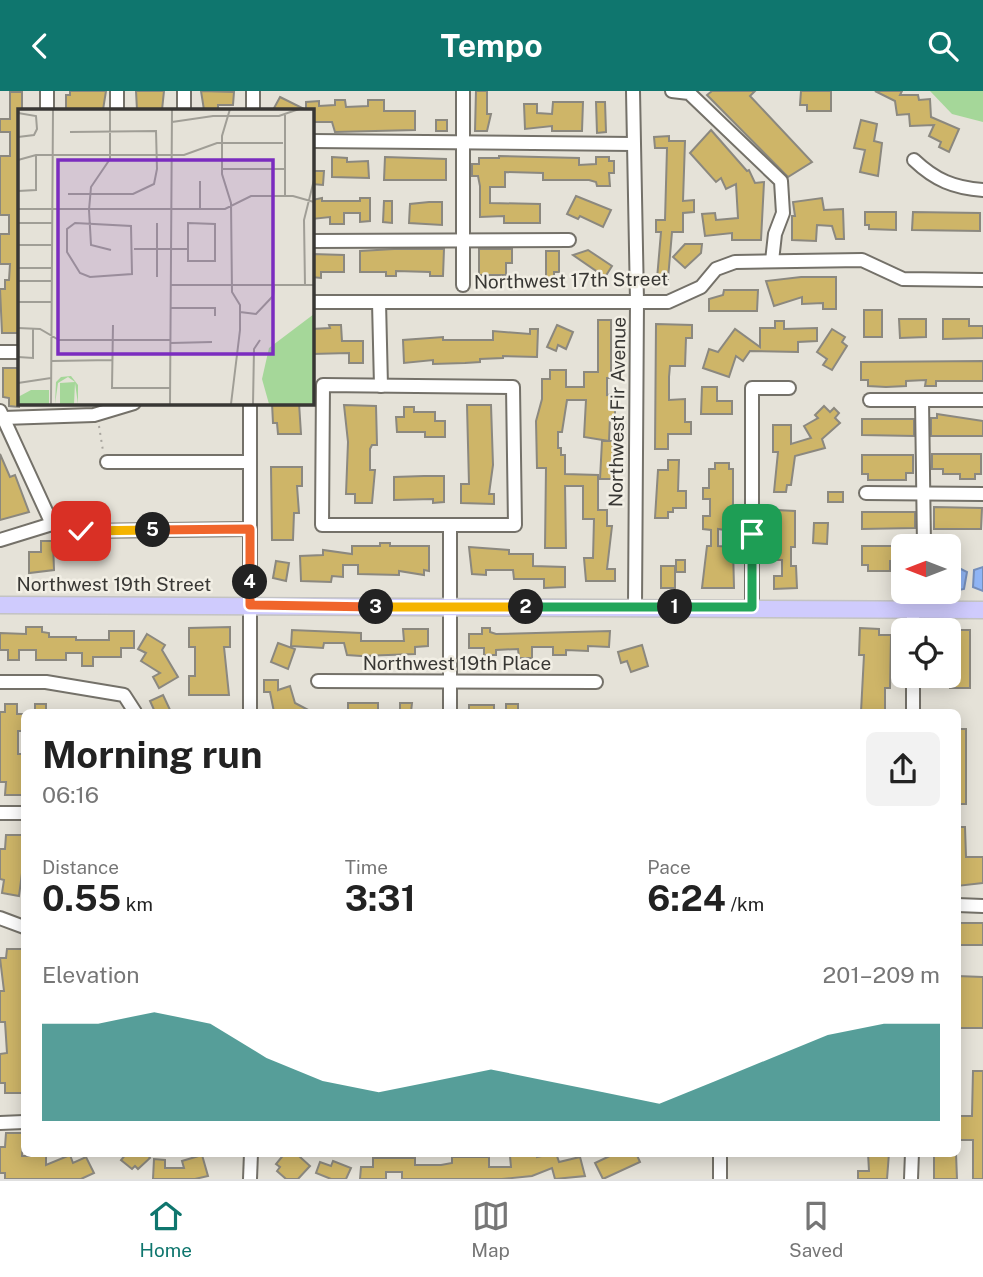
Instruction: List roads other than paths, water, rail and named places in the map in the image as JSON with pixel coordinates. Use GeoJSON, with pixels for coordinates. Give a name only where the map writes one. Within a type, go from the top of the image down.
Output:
{"type":"FeatureCollection","features":[{"type":"Feature","properties":{"kind":"main road","name":"Northwest 19th Street"},"geometry":{"type":"LineString","coordinates":[[0,605],[983,610]]}},
{"type":"Feature","properties":{"kind":"street"},"geometry":{"type":"LineString","coordinates":[[47,91],[47,109]]}},
{"type":"Feature","properties":{"kind":"street"},"geometry":{"type":"LineString","coordinates":[[117,91],[117,109]]}},
{"type":"Feature","properties":{"kind":"street"},"geometry":{"type":"LineString","coordinates":[[184,91],[184,109]]}},
{"type":"Feature","properties":{"kind":"street"},"geometry":{"type":"LineString","coordinates":[[253,91],[253,109]]}},
{"type":"Feature","properties":{"kind":"street"},"geometry":{"type":"LineString","coordinates":[[463,91],[463,285]]}},
{"type":"Feature","properties":{"kind":"street","name":"Northwest Fir Avenue"},"geometry":{"type":"LineString","coordinates":[[633,91],[637,302],[635,607]]}},
{"type":"Feature","properties":{"kind":"street"},"geometry":{"type":"LineString","coordinates":[[673,91],[690,92],[780,181],[783,213],[775,234],[772,261]]}},
{"type":"Feature","properties":{"kind":"street"},"geometry":{"type":"LineString","coordinates":[[313,141],[633,144]]}},
{"type":"Feature","properties":{"kind":"street"},"geometry":{"type":"LineString","coordinates":[[914,160],[929,175],[951,185],[983,190]]}},
{"type":"Feature","properties":{"kind":"street"},"geometry":{"type":"LineString","coordinates":[[313,241],[569,240]]}},
{"type":"Feature","properties":{"kind":"street","name":"Northwest 17th Street"},"geometry":{"type":"LineString","coordinates":[[313,302],[668,302],[701,287],[716,269],[735,262],[862,260],[903,279],[983,280]]}},
{"type":"Feature","properties":{"kind":"street"},"geometry":{"type":"LineString","coordinates":[[379,302],[380,386]]}},
{"type":"Feature","properties":{"kind":"street"},"geometry":{"type":"LineString","coordinates":[[0,352],[18,352]]}},
{"type":"Feature","properties":{"kind":"street"},"geometry":{"type":"LineString","coordinates":[[323,385],[380,386],[513,387],[514,525],[322,525],[323,385]]}},
{"type":"Feature","properties":{"kind":"street"},"geometry":{"type":"LineString","coordinates":[[752,607],[752,388],[789,388]]}},
{"type":"Feature","properties":{"kind":"street"},"geometry":{"type":"LineString","coordinates":[[870,400],[983,400]]}},
{"type":"Feature","properties":{"kind":"street"},"geometry":{"type":"LineString","coordinates":[[922,400],[924,534]]}},
{"type":"Feature","properties":{"kind":"street"},"geometry":{"type":"LineString","coordinates":[[52,524],[2,414],[100,414],[131,404]]}},
{"type":"Feature","properties":{"kind":"street"},"geometry":{"type":"LineString","coordinates":[[250,404],[250,709]]}},
{"type":"Feature","properties":{"kind":"street"},"geometry":{"type":"LineString","coordinates":[[107,462],[250,462]]}},
{"type":"Feature","properties":{"kind":"street"},"geometry":{"type":"LineString","coordinates":[[866,493],[983,494]]}},
{"type":"Feature","properties":{"kind":"street"},"geometry":{"type":"LineString","coordinates":[[0,540],[52,524],[81,531],[250,529]]}},
{"type":"Feature","properties":{"kind":"street"},"geometry":{"type":"LineString","coordinates":[[450,526],[450,709]]}},
{"type":"Feature","properties":{"kind":"street"},"geometry":{"type":"LineString","coordinates":[[917,618],[921,604]]}},
{"type":"Feature","properties":{"kind":"street"},"geometry":{"type":"LineString","coordinates":[[0,682],[46,681],[124,695],[133,709]]}},
{"type":"Feature","properties":{"kind":"street","name":"Northwest 19th Place"},"geometry":{"type":"LineString","coordinates":[[318,681],[450,684],[596,682]]}},
{"type":"Feature","properties":{"kind":"street"},"geometry":{"type":"LineString","coordinates":[[913,688],[914,709]]}},
{"type":"Feature","properties":{"kind":"street"},"geometry":{"type":"LineString","coordinates":[[0,813],[21,813]]}},
{"type":"Feature","properties":{"kind":"street"},"geometry":{"type":"LineString","coordinates":[[961,905],[983,905]]}},
{"type":"Feature","properties":{"kind":"street"},"geometry":{"type":"LineString","coordinates":[[0,918],[21,925]]}},
{"type":"Feature","properties":{"kind":"street"},"geometry":{"type":"LineString","coordinates":[[0,1123],[21,1122]]}},
{"type":"Feature","properties":{"kind":"street"},"geometry":{"type":"LineString","coordinates":[[250,1179],[251,1157]]}},
{"type":"Feature","properties":{"kind":"street"},"geometry":{"type":"LineString","coordinates":[[720,1157],[720,1179]]}},
{"type":"Feature","properties":{"kind":"street"},"geometry":{"type":"LineString","coordinates":[[911,1179],[912,1157]]}},
{"type":"Feature","properties":{"kind":"water"},"geometry":{"type":"Polygon","coordinates":[[[983,567],[983,591],[973,587],[974,570],[983,567]]]}},
{"type":"Feature","properties":{"kind":"water"},"geometry":{"type":"Polygon","coordinates":[[[961,569],[967,572],[964,589],[961,590],[961,569]]]}}]}
